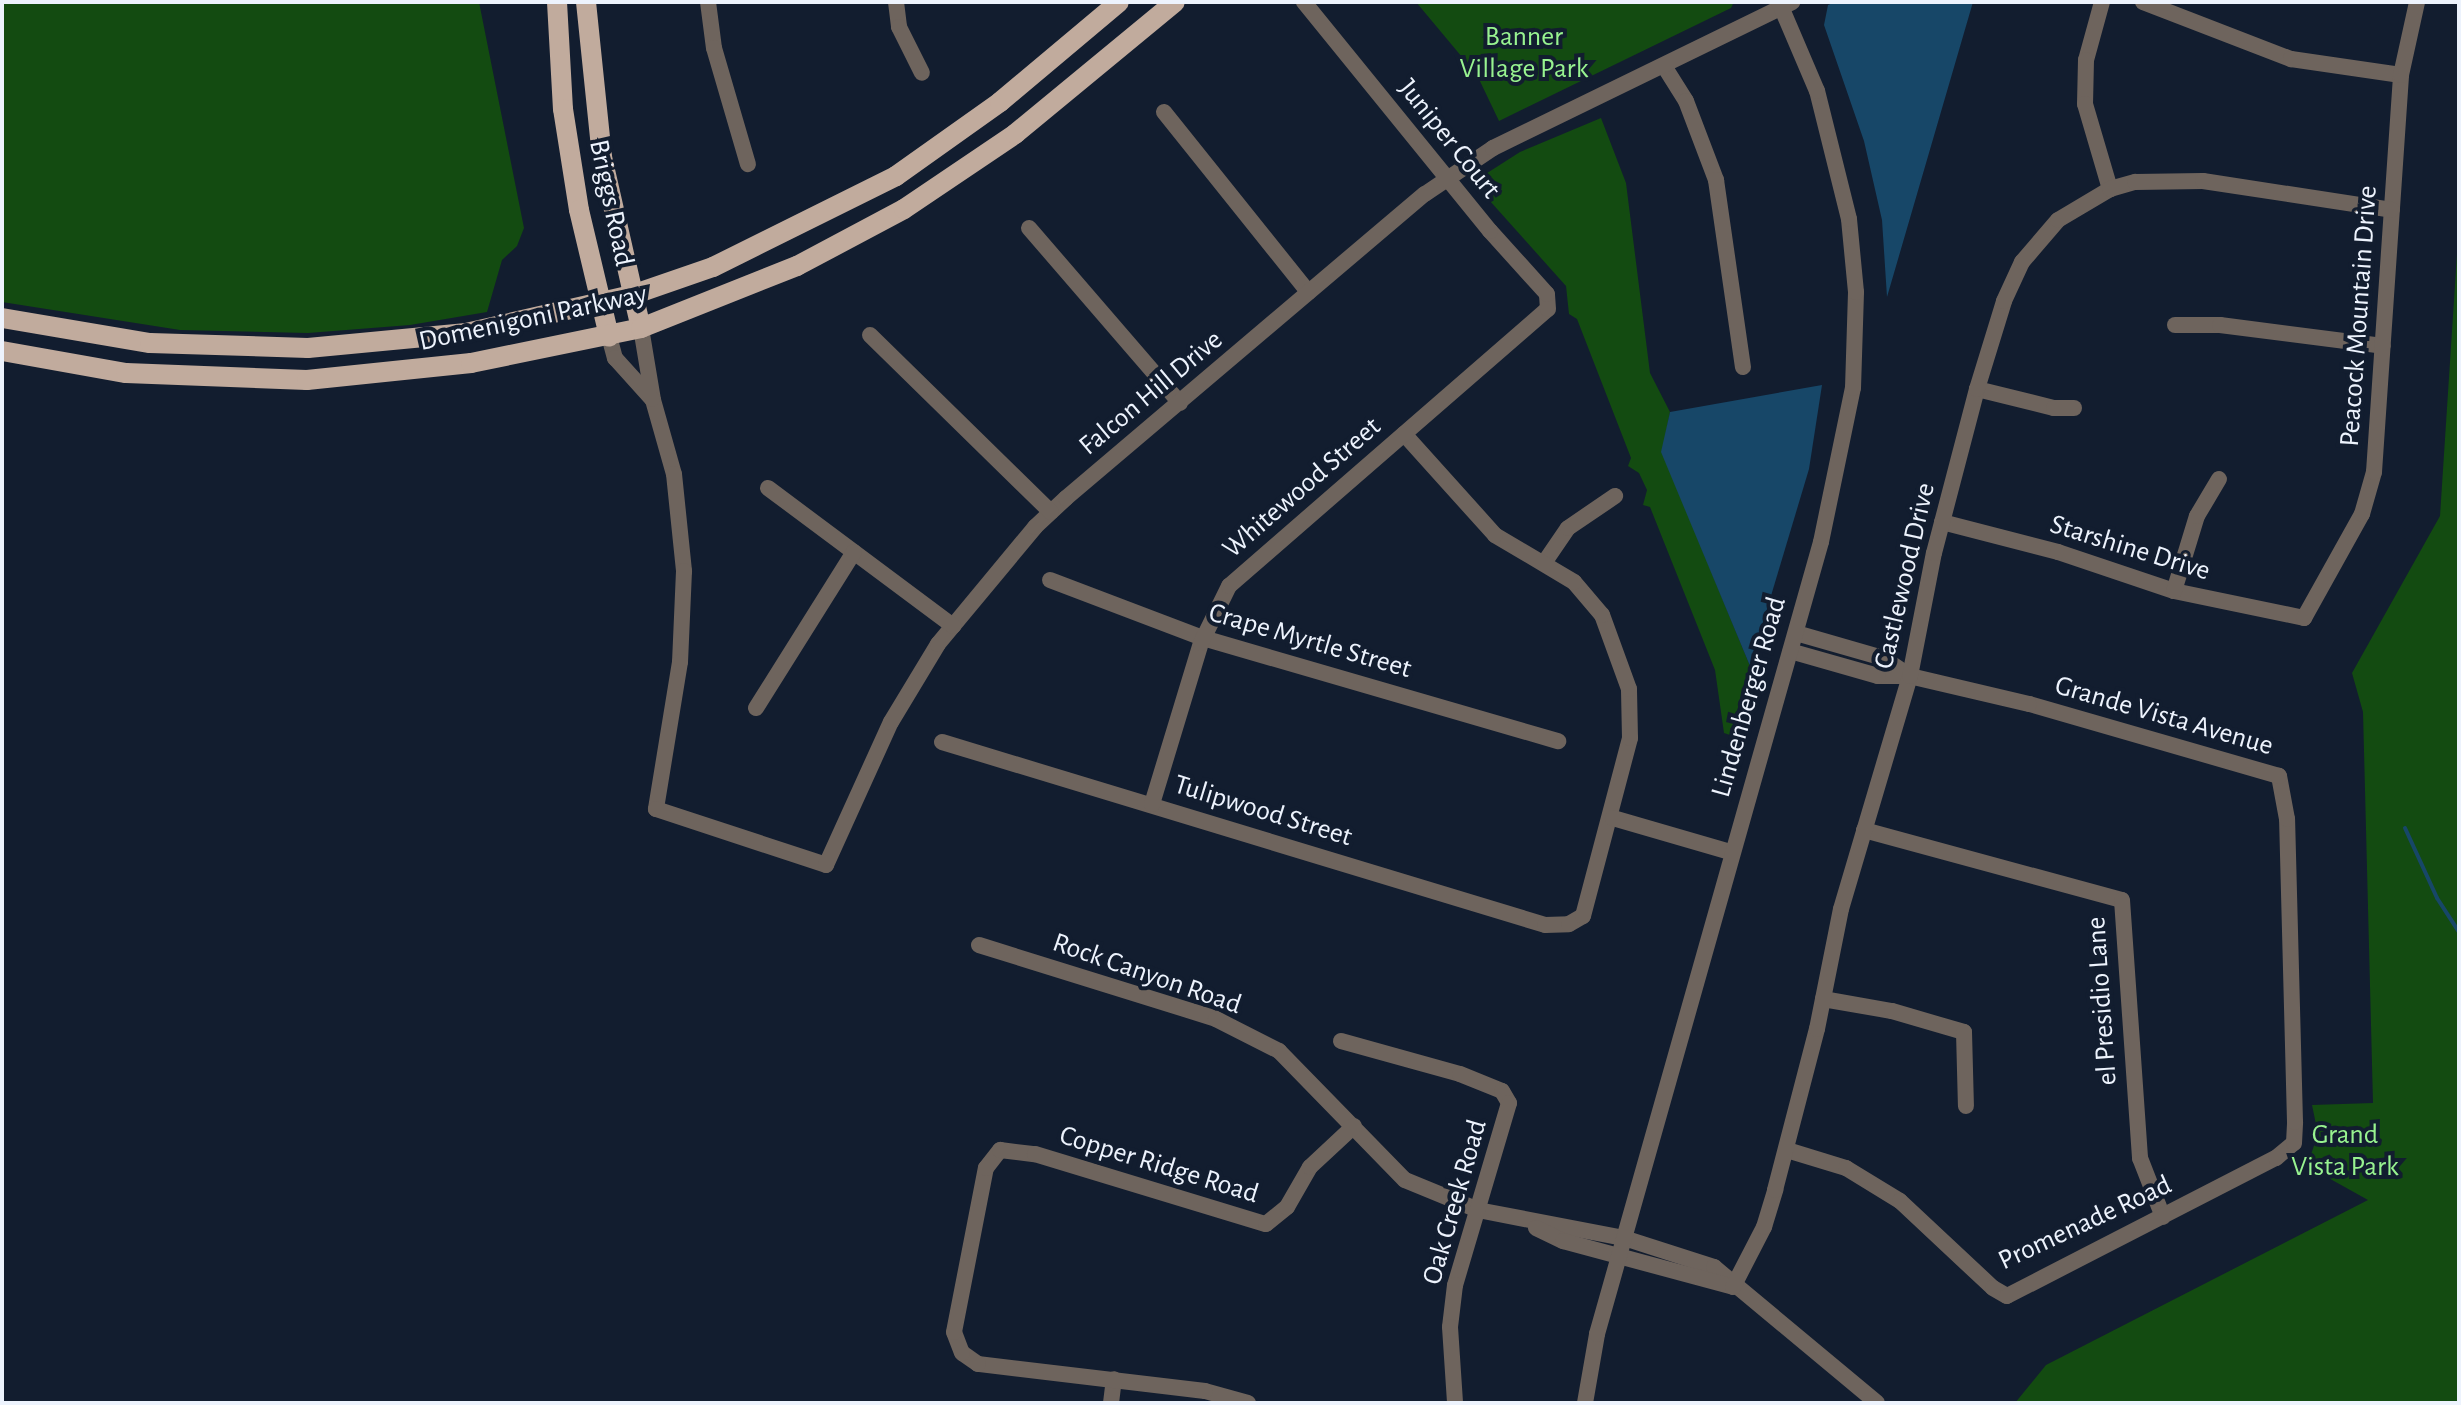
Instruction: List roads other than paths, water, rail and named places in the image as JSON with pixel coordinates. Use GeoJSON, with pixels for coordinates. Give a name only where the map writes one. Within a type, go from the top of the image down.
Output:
{"type":"FeatureCollection","features":[{"type":"Feature","properties":{"kind":"main road","name":"Briggs Road"},"geometry":{"type":"LineString","coordinates":[[557,2],[568,138],[609,336]]}},
{"type":"Feature","properties":{"kind":"main road","name":"Briggs Road"},"geometry":{"type":"LineString","coordinates":[[586,2],[602,157],[641,328]]}},
{"type":"Feature","properties":{"kind":"main road","name":"Domenigoni Parkway"},"geometry":{"type":"LineString","coordinates":[[2,318],[150,343],[295,348],[466,333],[632,295],[713,267],[896,176],[1000,102],[1119,2]]}},
{"type":"Feature","properties":{"kind":"main road","name":"Domenigoni Parkway"},"geometry":{"type":"LineString","coordinates":[[2,351],[126,373],[307,380],[405,373],[641,328],[797,266],[904,209],[1015,134],[1175,2]]}},
{"type":"Feature","properties":{"kind":"street"},"geometry":{"type":"LineString","coordinates":[[708,2],[714,48],[748,164]]}},
{"type":"Feature","properties":{"kind":"street"},"geometry":{"type":"LineString","coordinates":[[896,2],[899,27],[922,73]]}},
{"type":"Feature","properties":{"kind":"street","name":"Juniper Court"},"geometry":{"type":"LineString","coordinates":[[1304,2],[1450,177],[1490,231],[1547,294],[1548,309]]}},
{"type":"Feature","properties":{"kind":"street"},"geometry":{"type":"LineString","coordinates":[[2102,2],[2086,60],[2085,104],[2110,189]]}},
{"type":"Feature","properties":{"kind":"street"},"geometry":{"type":"LineString","coordinates":[[2143,2],[2291,59],[2401,75]]}},
{"type":"Feature","properties":{"kind":"street","name":"Peacock Mountain Drive"},"geometry":{"type":"LineString","coordinates":[[2304,618],[2369,493],[2383,346],[2401,75],[2417,2]]}},
{"type":"Feature","properties":{"kind":"street","name":"Falcon Hill Drive"},"geometry":{"type":"LineString","coordinates":[[656,809],[826,865],[891,722],[953,626],[1051,512],[1308,292],[1450,177],[1493,148],[1784,4]]}},
{"type":"Feature","properties":{"kind":"street","name":"Lindenberger Road"},"geometry":{"type":"LineString","coordinates":[[1585,1403],[1621,1247],[1730,852],[1796,633],[1842,454],[1853,388],[1856,292],[1836,154],[1784,4]]}},
{"type":"Feature","properties":{"kind":"street"},"geometry":{"type":"LineString","coordinates":[[1664,66],[1686,101],[1716,180],[1743,367]]}},
{"type":"Feature","properties":{"kind":"street"},"geometry":{"type":"LineString","coordinates":[[1164,112],[1308,292]]}},
{"type":"Feature","properties":{"kind":"street","name":"Castlewood Drive"},"geometry":{"type":"LineString","coordinates":[[1733,1287],[1764,1227],[1787,1150],[1864,830],[1910,676],[1942,522],[1977,389],[2004,301],[2022,262],[2058,220],[2110,189],[2165,179],[2203,181],[2392,210]]}},
{"type":"Feature","properties":{"kind":"street"},"geometry":{"type":"LineString","coordinates":[[1029,228],[1180,403]]}},
{"type":"Feature","properties":{"kind":"street","name":"Whitewood Street"},"geometry":{"type":"LineString","coordinates":[[1152,804],[1203,638],[1229,586],[1253,560],[1548,309]]}},
{"type":"Feature","properties":{"kind":"street"},"geometry":{"type":"LineString","coordinates":[[2175,325],[2220,325],[2383,346]]}},
{"type":"Feature","properties":{"kind":"street","name":"Briggs Road"},"geometry":{"type":"LineString","coordinates":[[641,328],[653,400],[674,474],[684,603],[656,809]]}},
{"type":"Feature","properties":{"kind":"street"},"geometry":{"type":"LineString","coordinates":[[870,335],[1051,512]]}},
{"type":"Feature","properties":{"kind":"street","name":"Briggs Road"},"geometry":{"type":"LineString","coordinates":[[609,336],[615,358],[653,400]]}},
{"type":"Feature","properties":{"kind":"street"},"geometry":{"type":"LineString","coordinates":[[1977,389],[2054,408],[2074,408]]}},
{"type":"Feature","properties":{"kind":"street"},"geometry":{"type":"LineString","coordinates":[[1404,434],[1495,535],[1574,582],[1602,615],[1629,689],[1630,738],[1613,818],[1730,852]]}},
{"type":"Feature","properties":{"kind":"street"},"geometry":{"type":"LineString","coordinates":[[2174,591],[2197,516],[2219,479]]}},
{"type":"Feature","properties":{"kind":"street"},"geometry":{"type":"LineString","coordinates":[[768,488],[953,626]]}},
{"type":"Feature","properties":{"kind":"street"},"geometry":{"type":"LineString","coordinates":[[1544,563],[1568,528],[1615,496]]}},
{"type":"Feature","properties":{"kind":"street","name":"Starshine Drive"},"geometry":{"type":"LineString","coordinates":[[1942,522],[2058,552],[2174,591],[2304,618]]}},
{"type":"Feature","properties":{"kind":"street"},"geometry":{"type":"LineString","coordinates":[[756,708],[854,552]]}},
{"type":"Feature","properties":{"kind":"street","name":"Crape Myrtle Street"},"geometry":{"type":"LineString","coordinates":[[1050,580],[1203,638],[1558,741]]}},
{"type":"Feature","properties":{"kind":"street","name":"Grande Vista Avenue"},"geometry":{"type":"LineString","coordinates":[[1796,633],[1883,658],[1910,676]]}},
{"type":"Feature","properties":{"kind":"street","name":"Grande Vista Avenue"},"geometry":{"type":"LineString","coordinates":[[1790,651],[1878,676],[1910,676],[2069,714],[2279,776],[2287,819],[2294,1143]]}},
{"type":"Feature","properties":{"kind":"street","name":"Tulipwood Street"},"geometry":{"type":"LineString","coordinates":[[942,742],[1545,925],[1569,924],[1583,916],[1613,818]]}},
{"type":"Feature","properties":{"kind":"street","name":"el Presidio Lane"},"geometry":{"type":"LineString","coordinates":[[1864,830],[2122,900],[2140,1158],[2163,1217]]}},
{"type":"Feature","properties":{"kind":"street","name":"Rock Canyon Road"},"geometry":{"type":"LineString","coordinates":[[979,945],[1216,1019],[1279,1051],[1405,1180],[1478,1210],[1714,1267],[1733,1287],[1877,1403]]}},
{"type":"Feature","properties":{"kind":"street"},"geometry":{"type":"LineString","coordinates":[[1823,999],[1892,1011],[1964,1032],[1966,1106]]}},
{"type":"Feature","properties":{"kind":"street","name":"Oak Creek Road"},"geometry":{"type":"LineString","coordinates":[[1341,1041],[1502,1091],[1509,1103],[1455,1285],[1450,1327],[1455,1403]]}},
{"type":"Feature","properties":{"kind":"street","name":"Copper Ridge Road"},"geometry":{"type":"LineString","coordinates":[[1114,1379],[978,1364],[962,1353],[954,1332],[986,1168],[1000,1150],[1035,1154],[1266,1224],[1287,1207],[1310,1167],[1354,1126]]}},
{"type":"Feature","properties":{"kind":"street","name":"Promenade Road"},"geometry":{"type":"LineString","coordinates":[[1787,1150],[1846,1168],[1900,1201],[1993,1288],[2007,1296],[2276,1158],[2294,1143]]}},
{"type":"Feature","properties":{"kind":"street"},"geometry":{"type":"LineString","coordinates":[[1111,1403],[1114,1379],[1205,1391],[1248,1403]]}},
{"type":"Feature","properties":{"kind":"water"},"geometry":{"type":"Polygon","coordinates":[[[1835,2],[1973,2],[1887,297],[1882,220],[1864,141],[1824,25],[1828,5],[1835,2]]]}},
{"type":"Feature","properties":{"kind":"water"},"geometry":{"type":"Polygon","coordinates":[[[1822,385],[1809,469],[1750,666],[1661,452],[1670,412],[1822,385]]]}},
{"type":"Feature","properties":{"kind":"waterway"},"geometry":{"type":"LineString","coordinates":[[2405,828],[2437,898],[2459,932]]}},
{"type":"Feature","properties":{"kind":"park label","name":"Banner Village Park"},"geometry":{"type":"Point","coordinates":[1524,53]}},
{"type":"Feature","properties":{"kind":"park label","name":"Grand Vista Park"},"geometry":{"type":"Point","coordinates":[2345,1151]}}]}
